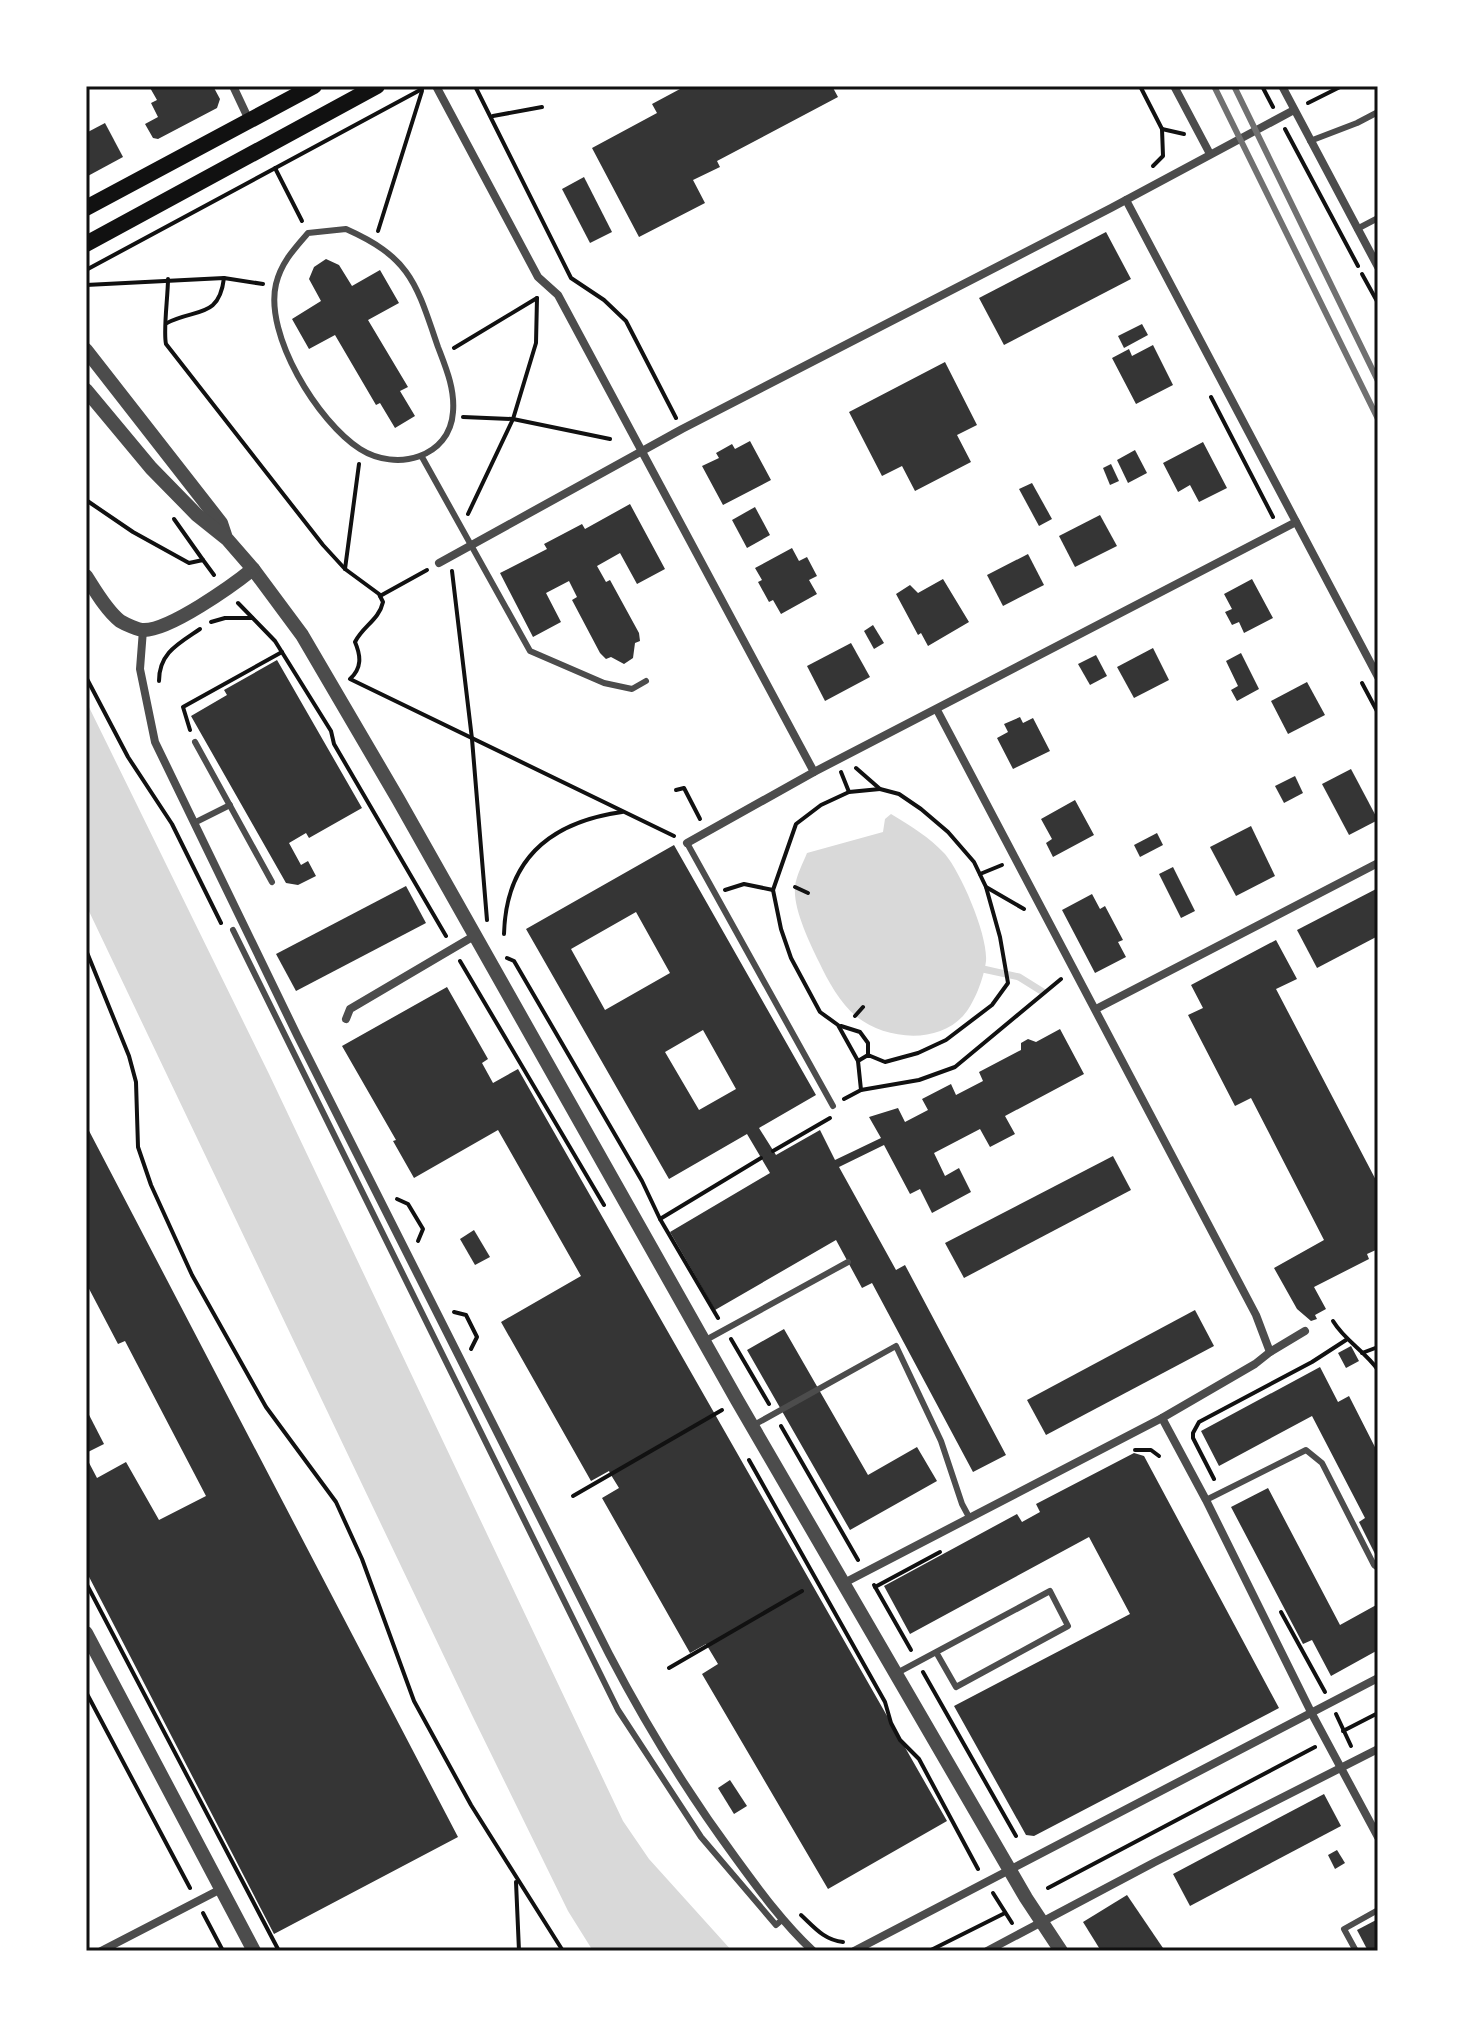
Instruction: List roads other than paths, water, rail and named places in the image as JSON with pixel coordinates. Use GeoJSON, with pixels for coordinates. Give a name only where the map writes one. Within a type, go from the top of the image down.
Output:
{"type":"FeatureCollection","features":[{"type":"Feature","properties":{"kind":"main road"},"geometry":{"type":"LineString","coordinates":[[86,208],[314,86]]}},
{"type":"Feature","properties":{"kind":"main road"},"geometry":{"type":"LineString","coordinates":[[86,244],[377,86]]}},
{"type":"Feature","properties":{"kind":"street"},"geometry":{"type":"LineString","coordinates":[[233,86],[250,120]]}},
{"type":"Feature","properties":{"kind":"street"},"geometry":{"type":"LineString","coordinates":[[436,86],[538,277],[558,295],[814,772]]}},
{"type":"Feature","properties":{"kind":"street"},"geometry":{"type":"LineString","coordinates":[[1174,86],[1210,154]]}},
{"type":"Feature","properties":{"kind":"street"},"geometry":{"type":"LineString","coordinates":[[1282,86],[1378,267]]}},
{"type":"Feature","properties":{"kind":"street"},"geometry":{"type":"LineString","coordinates":[[439,563],[682,429],[1294,110]]}},
{"type":"Feature","properties":{"kind":"street"},"geometry":{"type":"LineString","coordinates":[[1126,200],[1378,677]]}},
{"type":"Feature","properties":{"kind":"street"},"geometry":{"type":"LineString","coordinates":[[86,350],[221,523],[227,539]]}},
{"type":"Feature","properties":{"kind":"street"},"geometry":{"type":"LineString","coordinates":[[86,390],[151,468],[197,515],[227,539],[302,635],[752,1426],[1010,1871],[1061,1951]]}},
{"type":"Feature","properties":{"kind":"street"},"geometry":{"type":"LineString","coordinates":[[687,843],[814,772],[1296,522]]}},
{"type":"Feature","properties":{"kind":"street"},"geometry":{"type":"LineString","coordinates":[[86,576],[121,621],[143,630],[174,620],[253,569]]}},
{"type":"Feature","properties":{"kind":"street"},"geometry":{"type":"LineString","coordinates":[[143,630],[140,669],[155,742],[297,1035],[609,1654],[639,1712],[713,1827],[783,1919],[813,1951]]}},
{"type":"Feature","properties":{"kind":"street"},"geometry":{"type":"LineString","coordinates":[[937,710],[1256,1315],[1270,1352]]}},
{"type":"Feature","properties":{"kind":"street"},"geometry":{"type":"LineString","coordinates":[[1096,1009],[1378,863]]}},
{"type":"Feature","properties":{"kind":"street"},"geometry":{"type":"LineString","coordinates":[[346,1019],[350,1009],[474,936]]}},
{"type":"Feature","properties":{"kind":"street"},"geometry":{"type":"LineString","coordinates":[[844,1583],[1162,1418],[1305,1331]]}},
{"type":"Feature","properties":{"kind":"street"},"geometry":{"type":"LineString","coordinates":[[1162,1418],[1378,1837]]}},
{"type":"Feature","properties":{"kind":"street"},"geometry":{"type":"LineString","coordinates":[[86,1633],[254,1951]]}},
{"type":"Feature","properties":{"kind":"street"},"geometry":{"type":"LineString","coordinates":[[854,1951],[988,1884],[1378,1678]]}},
{"type":"Feature","properties":{"kind":"street"},"geometry":{"type":"LineString","coordinates":[[987,1951],[1378,1749]]}},
{"type":"Feature","properties":{"kind":"street"},"geometry":{"type":"LineString","coordinates":[[101,1951],[221,1889]]}},
{"type":"Feature","properties":{"kind":"lane"},"geometry":{"type":"LineString","coordinates":[[1310,141],[1378,112]]}},
{"type":"Feature","properties":{"kind":"lane"},"geometry":{"type":"LineString","coordinates":[[1357,229],[1378,218]]}},
{"type":"Feature","properties":{"kind":"lane"},"geometry":{"type":"LineString","coordinates":[[346,229],[375,242],[399,261],[416,287],[453,393],[453,416],[441,443],[422,457],[398,461],[361,450],[315,403],[296,374],[281,343],[275,312],[275,286],[283,263],[308,233],[346,229]]}},
{"type":"Feature","properties":{"kind":"lane"},"geometry":{"type":"LineString","coordinates":[[422,457],[530,651],[604,683],[632,689],[646,681]]}},
{"type":"Feature","properties":{"kind":"lane"},"geometry":{"type":"LineString","coordinates":[[195,742],[272,882]]}},
{"type":"Feature","properties":{"kind":"lane"},"geometry":{"type":"LineString","coordinates":[[194,823],[230,805]]}},
{"type":"Feature","properties":{"kind":"lane"},"geometry":{"type":"LineString","coordinates":[[687,843],[833,1106]]}},
{"type":"Feature","properties":{"kind":"lane"},"geometry":{"type":"LineString","coordinates":[[233,930],[618,1710],[701,1837],[776,1925],[783,1919]]}},
{"type":"Feature","properties":{"kind":"lane"},"geometry":{"type":"LineString","coordinates":[[704,1341],[848,1262]]}},
{"type":"Feature","properties":{"kind":"lane"},"geometry":{"type":"LineString","coordinates":[[752,1426],[896,1346],[941,1441],[969,1517]]}},
{"type":"Feature","properties":{"kind":"lane"},"geometry":{"type":"LineString","coordinates":[[1206,1500],[1306,1450],[1322,1463],[1378,1568]]}},
{"type":"Feature","properties":{"kind":"lane"},"geometry":{"type":"LineString","coordinates":[[897,1673],[917,1662],[1050,1591],[1068,1626],[956,1687],[936,1652]]}},
{"type":"Feature","properties":{"kind":"lane"},"geometry":{"type":"LineString","coordinates":[[701,1837],[713,1827]]}},
{"type":"Feature","properties":{"kind":"lane"},"geometry":{"type":"LineString","coordinates":[[1356,1951],[1344,1929],[1378,1910]]}},
{"type":"Feature","properties":{"kind":"waterway"},"geometry":{"type":"LineString","coordinates":[[983,969],[1019,977],[1043,992]]}},
{"type":"Feature","properties":{"kind":"railway"},"geometry":{"type":"LineString","coordinates":[[1214,86],[1378,419]]}},
{"type":"Feature","properties":{"kind":"railway"},"geometry":{"type":"LineString","coordinates":[[1234,86],[1378,381]]}}]}
